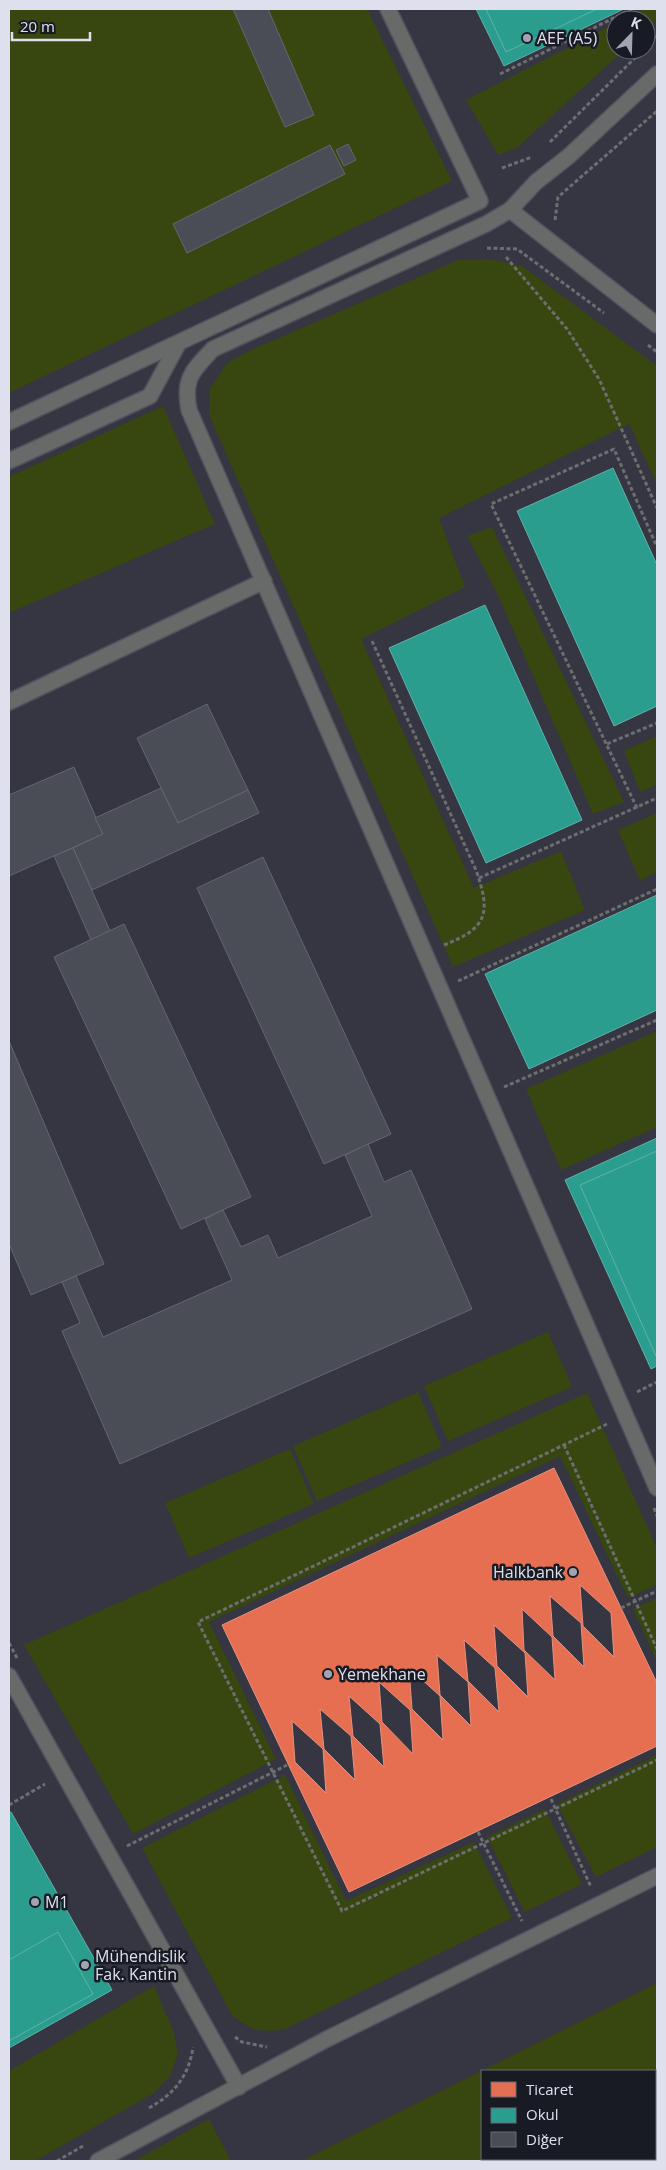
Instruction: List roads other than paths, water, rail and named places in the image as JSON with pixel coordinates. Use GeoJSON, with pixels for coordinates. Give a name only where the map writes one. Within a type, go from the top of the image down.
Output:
{"type":"FeatureCollection","features":[{"type":"Feature","properties":{"kind":"lane"},"geometry":{"type":"LineString","coordinates":[[9,422],[480,201],[388,9]]}},
{"type":"Feature","properties":{"kind":"lane"},"geometry":{"type":"LineString","coordinates":[[657,74],[569,156],[536,182],[510,210],[486,224],[213,349],[196,368],[186,391],[189,410],[657,1488]]}},
{"type":"Feature","properties":{"kind":"lane"},"geometry":{"type":"LineString","coordinates":[[510,210],[657,325]]}},
{"type":"Feature","properties":{"kind":"lane"},"geometry":{"type":"LineString","coordinates":[[9,461],[150,396],[178,344]]}},
{"type":"Feature","properties":{"kind":"lane"},"geometry":{"type":"LineString","coordinates":[[9,702],[264,581]]}},
{"type":"Feature","properties":{"kind":"lane"},"geometry":{"type":"LineString","coordinates":[[9,1676],[239,2087]]}},
{"type":"Feature","properties":{"kind":"lane"},"geometry":{"type":"LineString","coordinates":[[98,2161],[327,2039],[657,1876]]}},
{"type":"Feature","properties":{"kind":"place","name":"AEF (A5)"},"geometry":{"type":"Point","coordinates":[527,38]}},
{"type":"Feature","properties":{"kind":"place","name":"Halkbank"},"geometry":{"type":"Point","coordinates":[573,1572]}},
{"type":"Feature","properties":{"kind":"place","name":"Yemekhane"},"geometry":{"type":"Point","coordinates":[328,1674]}},
{"type":"Feature","properties":{"kind":"place","name":"M1"},"geometry":{"type":"Point","coordinates":[35,1902]}},
{"type":"Feature","properties":{"kind":"place","name":"Mühendislik Fak. Kantin"},"geometry":{"type":"Point","coordinates":[85,1965]}}]}
